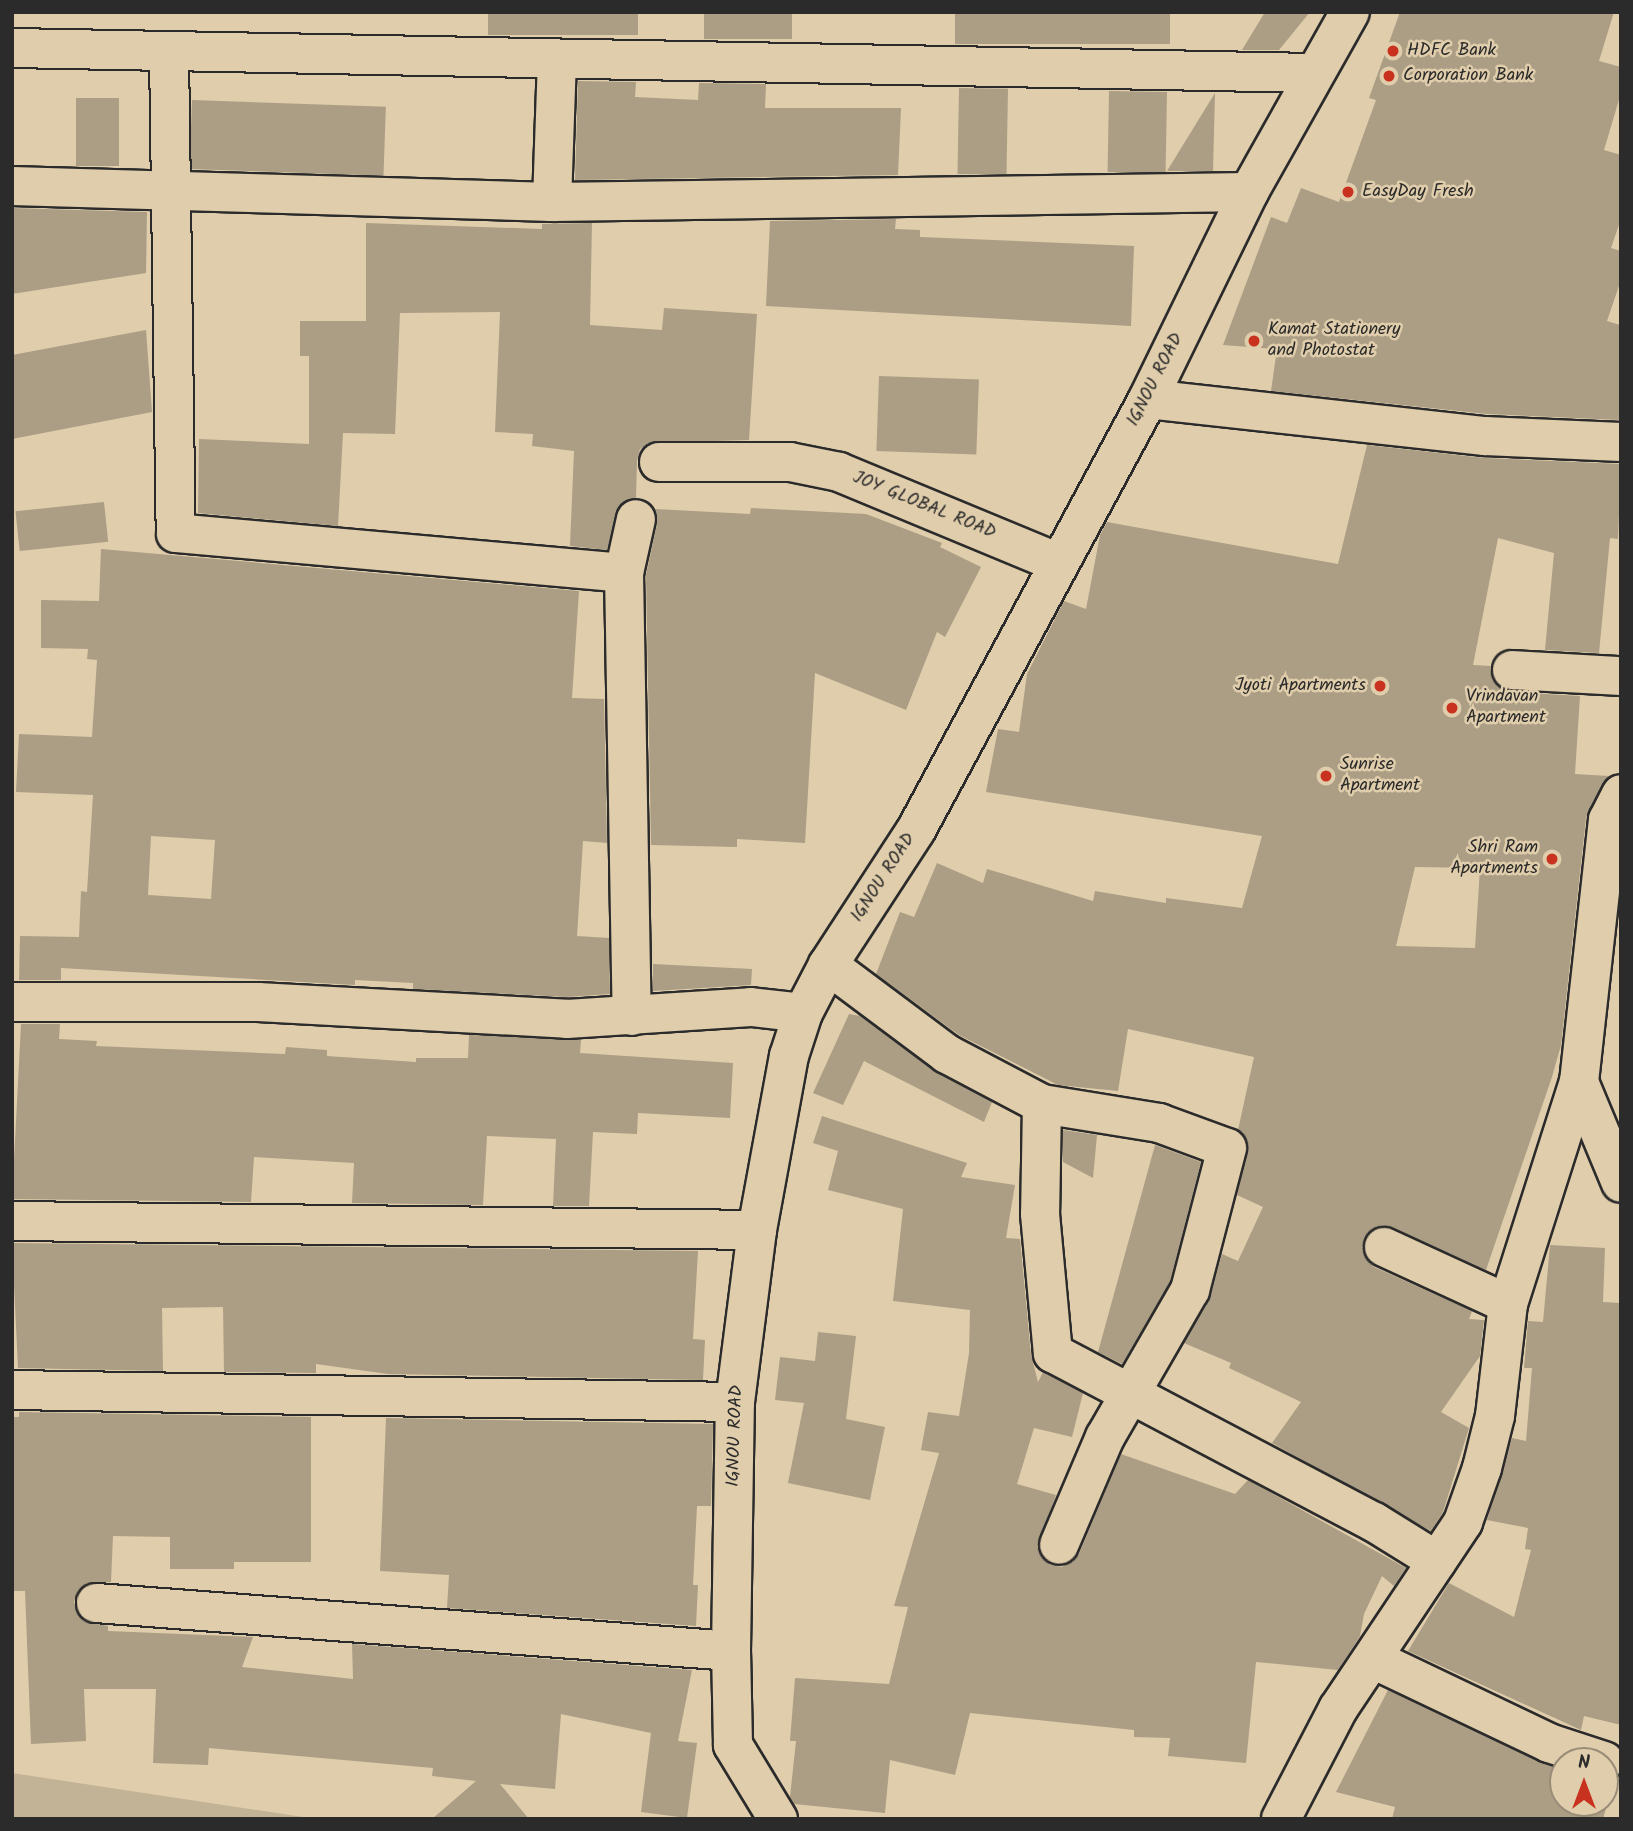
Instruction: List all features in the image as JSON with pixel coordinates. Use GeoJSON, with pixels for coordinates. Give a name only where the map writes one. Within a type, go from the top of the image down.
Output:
{"type":"FeatureCollection","features":[{"type":"Feature","properties":{"kind":"street","name":"IGNOU ROAD"},"geometry":{"type":"LineString","coordinates":[[778,1819],[733,1745],[731,1651],[735,1402],[757,1230],[777,1104],[803,1013],[828,965],[916,830],[1147,399],[1249,192],[1313,72],[1350,12]]}},
{"type":"Feature","properties":{"kind":"street"},"geometry":{"type":"LineString","coordinates":[[12,48],[1313,72]]}},
{"type":"Feature","properties":{"kind":"street"},"geometry":{"type":"LineString","coordinates":[[169,52],[176,533],[624,573]]}},
{"type":"Feature","properties":{"kind":"street"},"geometry":{"type":"LineString","coordinates":[[552,202],[557,60]]}},
{"type":"Feature","properties":{"kind":"street"},"geometry":{"type":"LineString","coordinates":[[12,186],[173,194],[552,202],[1249,192]]}},
{"type":"Feature","properties":{"kind":"street"},"geometry":{"type":"LineString","coordinates":[[1147,399],[1485,436],[1621,442]]}},
{"type":"Feature","properties":{"kind":"street","name":"JOY GLOBAL ROAD"},"geometry":{"type":"LineString","coordinates":[[659,462],[790,462],[839,472],[1059,563]]}},
{"type":"Feature","properties":{"kind":"street"},"geometry":{"type":"LineString","coordinates":[[632,1016],[624,573],[636,519]]}},
{"type":"Feature","properties":{"kind":"street"},"geometry":{"type":"LineString","coordinates":[[1513,670],[1621,676]]}},
{"type":"Feature","properties":{"kind":"street"},"geometry":{"type":"LineString","coordinates":[[1281,1819],[1338,1709],[1463,1522],[1482,1468],[1495,1416],[1508,1304],[1580,1082],[1608,820],[1621,794]]}},
{"type":"Feature","properties":{"kind":"street"},"geometry":{"type":"LineString","coordinates":[[828,965],[947,1054],[1042,1104],[1159,1123],[1227,1148],[1190,1290],[1128,1392],[1059,1545]]}},
{"type":"Feature","properties":{"kind":"street"},"geometry":{"type":"LineString","coordinates":[[12,1002],[258,1002],[568,1019],[751,1007],[803,1013]]}},
{"type":"Feature","properties":{"kind":"street"},"geometry":{"type":"LineString","coordinates":[[1580,1082],[1621,1183]]}},
{"type":"Feature","properties":{"kind":"street"},"geometry":{"type":"LineString","coordinates":[[1042,1104],[1040,1214],[1053,1353],[1374,1522],[1437,1561]]}},
{"type":"Feature","properties":{"kind":"street"},"geometry":{"type":"LineString","coordinates":[[12,1221],[757,1230]]}},
{"type":"Feature","properties":{"kind":"street"},"geometry":{"type":"LineString","coordinates":[[1384,1247],[1508,1304]]}},
{"type":"Feature","properties":{"kind":"street"},"geometry":{"type":"LineString","coordinates":[[12,1390],[735,1402]]}},
{"type":"Feature","properties":{"kind":"street"},"geometry":{"type":"LineString","coordinates":[[96,1602],[731,1651]]}},
{"type":"Feature","properties":{"kind":"street"},"geometry":{"type":"LineString","coordinates":[[1373,1660],[1561,1747]]}},
{"type":"Feature","properties":{"kind":"shaded area"},"geometry":{"type":"Polygon","coordinates":[[[12,1773],[316,1819],[12,1819],[12,1773]]]}},
{"type":"Feature","properties":{"kind":"building"},"geometry":{"type":"Polygon","coordinates":[[[488,12],[638,12],[638,35],[488,35],[488,12]]]}},
{"type":"Feature","properties":{"kind":"building"},"geometry":{"type":"Polygon","coordinates":[[[704,12],[792,12],[792,39],[704,39],[704,12]]]}},
{"type":"Feature","properties":{"kind":"building"},"geometry":{"type":"Polygon","coordinates":[[[955,12],[1170,12],[1170,44],[955,44],[955,12]]]}},
{"type":"Feature","properties":{"kind":"building"},"geometry":{"type":"Polygon","coordinates":[[[1265,12],[1310,12],[1279,50],[1242,50],[1265,12]]]}},
{"type":"Feature","properties":{"kind":"building"},"geometry":{"type":"Polygon","coordinates":[[[1400,12],[1614,12],[1599,61],[1621,67],[1621,93],[1604,150],[1621,155],[1621,219],[1611,248],[1621,251],[1621,280],[1607,321],[1620,325],[1621,420],[1487,414],[1271,391],[1277,349],[1223,345],[1271,217],[1287,223],[1301,188],[1339,202],[1376,100],[1369,98],[1400,12]]]}},
{"type":"Feature","properties":{"kind":"building"},"geometry":{"type":"Polygon","coordinates":[[[578,81],[636,82],[635,97],[698,100],[699,83],[766,84],[765,108],[901,108],[898,175],[575,180],[578,81]]]}},
{"type":"Feature","properties":{"kind":"building"},"geometry":{"type":"Polygon","coordinates":[[[959,88],[1008,89],[1006,175],[957,174],[959,88]]]}},
{"type":"Feature","properties":{"kind":"building"},"geometry":{"type":"Polygon","coordinates":[[[1109,91],[1167,92],[1166,173],[1108,172],[1109,91]]]}},
{"type":"Feature","properties":{"kind":"building"},"geometry":{"type":"Polygon","coordinates":[[[1215,93],[1213,171],[1167,171],[1215,93]]]}},
{"type":"Feature","properties":{"kind":"building"},"geometry":{"type":"Polygon","coordinates":[[[76,98],[119,98],[119,166],[76,166],[76,98]]]}},
{"type":"Feature","properties":{"kind":"building"},"geometry":{"type":"Polygon","coordinates":[[[192,100],[386,107],[383,176],[190,169],[192,100]]]}},
{"type":"Feature","properties":{"kind":"building"},"geometry":{"type":"Polygon","coordinates":[[[12,208],[147,212],[146,273],[12,294],[12,208]]]}},
{"type":"Feature","properties":{"kind":"building"},"geometry":{"type":"Polygon","coordinates":[[[896,219],[895,229],[920,230],[920,237],[1134,246],[1131,326],[766,306],[770,221],[896,219]]]}},
{"type":"Feature","properties":{"kind":"building"},"geometry":{"type":"Polygon","coordinates":[[[366,223],[542,229],[542,224],[592,223],[590,325],[662,330],[664,308],[757,314],[749,440],[648,443],[640,449],[637,461],[636,498],[619,505],[607,550],[570,546],[574,451],[532,446],[533,434],[495,432],[500,312],[400,313],[395,434],[343,433],[338,526],[198,513],[199,439],[309,444],[309,356],[300,356],[300,321],[366,321],[366,223]]]}},
{"type":"Feature","properties":{"kind":"building"},"geometry":{"type":"Polygon","coordinates":[[[146,330],[152,412],[12,439],[12,355],[146,330]]]}},
{"type":"Feature","properties":{"kind":"building"},"geometry":{"type":"Polygon","coordinates":[[[879,376],[979,379],[976,454],[876,451],[879,376]]]}},
{"type":"Feature","properties":{"kind":"building"},"geometry":{"type":"Polygon","coordinates":[[[1367,445],[1484,458],[1621,464],[1618,539],[1610,538],[1599,653],[1545,650],[1554,553],[1498,538],[1473,665],[1491,666],[1493,680],[1510,692],[1580,696],[1575,774],[1609,776],[1586,818],[1561,1045],[1552,1077],[1486,1270],[1392,1227],[1372,1229],[1364,1239],[1366,1259],[1374,1267],[1472,1311],[1469,1319],[1484,1320],[1480,1356],[1441,1412],[1469,1428],[1443,1512],[1431,1531],[1272,1443],[1301,1402],[1229,1368],[1231,1363],[1184,1343],[1209,1301],[1222,1254],[1238,1261],[1263,1207],[1237,1195],[1248,1144],[1238,1130],[1254,1057],[1128,1029],[1118,1091],[1058,1085],[959,1035],[876,974],[900,912],[914,917],[937,863],[983,883],[987,869],[1093,901],[1095,891],[1166,903],[1166,898],[1242,908],[1262,836],[986,792],[998,729],[1019,732],[1027,674],[1064,601],[1086,609],[1100,535],[1107,522],[1338,564],[1367,445]],[[1415,867],[1396,946],[1475,948],[1480,868],[1415,867]]]}},
{"type":"Feature","properties":{"kind":"building"},"geometry":{"type":"Polygon","coordinates":[[[104,502],[108,542],[20,551],[15,511],[104,502]]]}},
{"type":"Feature","properties":{"kind":"building"},"geometry":{"type":"Polygon","coordinates":[[[751,508],[866,514],[942,543],[940,547],[981,567],[945,637],[937,632],[906,710],[815,673],[805,843],[737,839],[737,847],[651,845],[646,575],[657,524],[655,509],[750,514],[751,508]]]}},
{"type":"Feature","properties":{"kind":"building"},"geometry":{"type":"Polygon","coordinates":[[[101,549],[579,591],[572,698],[604,699],[607,843],[583,841],[577,936],[609,938],[610,994],[567,997],[413,989],[413,983],[355,980],[355,985],[61,968],[61,980],[19,980],[20,936],[79,937],[81,891],[87,892],[93,795],[16,792],[19,734],[92,737],[97,660],[87,659],[88,649],[41,648],[41,600],[99,601],[101,549]],[[151,836],[148,895],[211,899],[215,840],[151,836]]]}},
{"type":"Feature","properties":{"kind":"building"},"geometry":{"type":"Polygon","coordinates":[[[653,964],[752,969],[751,985],[653,991],[653,964]]]}},
{"type":"Feature","properties":{"kind":"building"},"geometry":{"type":"Polygon","coordinates":[[[849,1014],[860,1016],[937,1073],[992,1102],[984,1122],[864,1061],[843,1105],[813,1093],[849,1014]]]}},
{"type":"Feature","properties":{"kind":"building"},"geometry":{"type":"Polygon","coordinates":[[[21,1024],[60,1024],[59,1039],[97,1041],[96,1046],[285,1054],[286,1047],[327,1050],[327,1056],[416,1062],[416,1058],[468,1058],[469,1035],[581,1040],[580,1053],[733,1063],[730,1118],[638,1113],[637,1134],[593,1132],[589,1206],[553,1206],[556,1139],[487,1136],[483,1205],[352,1203],[354,1163],[254,1157],[251,1202],[12,1199],[21,1024]]]}},
{"type":"Feature","properties":{"kind":"building"},"geometry":{"type":"Polygon","coordinates":[[[822,1116],[967,1163],[961,1177],[1015,1185],[1006,1238],[1020,1239],[1031,1355],[1038,1382],[1043,1372],[1083,1393],[1072,1437],[1034,1428],[1017,1484],[1056,1495],[1037,1547],[1050,1565],[1062,1567],[1079,1554],[1121,1454],[1235,1494],[1248,1480],[1406,1568],[1394,1586],[1382,1576],[1364,1614],[1360,1636],[1338,1670],[1256,1662],[1246,1763],[1168,1756],[1170,1738],[1134,1737],[1134,1730],[970,1713],[955,1775],[890,1760],[885,1813],[794,1804],[790,1797],[796,1741],[790,1741],[795,1678],[889,1684],[908,1607],[894,1606],[939,1453],[921,1450],[928,1412],[959,1416],[969,1353],[970,1310],[893,1301],[903,1209],[828,1190],[838,1151],[813,1143],[822,1116]]]}},
{"type":"Feature","properties":{"kind":"building"},"geometry":{"type":"Polygon","coordinates":[[[1063,1130],[1097,1135],[1093,1178],[1063,1162],[1063,1130]]]}},
{"type":"Feature","properties":{"kind":"building"},"geometry":{"type":"Polygon","coordinates":[[[1155,1145],[1201,1162],[1170,1282],[1122,1364],[1098,1352],[1155,1145]]]}},
{"type":"Feature","properties":{"kind":"building"},"geometry":{"type":"Polygon","coordinates":[[[12,1243],[698,1251],[693,1339],[705,1340],[703,1380],[388,1374],[316,1364],[316,1373],[224,1372],[223,1307],[162,1308],[163,1371],[18,1368],[12,1243]]]}},
{"type":"Feature","properties":{"kind":"building"},"geometry":{"type":"Polygon","coordinates":[[[1550,1245],[1605,1248],[1603,1302],[1621,1303],[1621,1725],[1584,1716],[1581,1730],[1408,1651],[1449,1583],[1514,1617],[1531,1550],[1525,1549],[1528,1528],[1487,1520],[1512,1438],[1526,1441],[1532,1368],[1524,1368],[1528,1321],[1543,1322],[1550,1245]]]}},
{"type":"Feature","properties":{"kind":"building"},"geometry":{"type":"Polygon","coordinates":[[[818,1332],[856,1336],[846,1419],[885,1427],[870,1500],[788,1483],[804,1403],[775,1400],[780,1357],[815,1361],[818,1332]]]}},
{"type":"Feature","properties":{"kind":"building"},"geometry":{"type":"Polygon","coordinates":[[[19,1412],[311,1417],[311,1562],[234,1562],[234,1569],[170,1569],[170,1537],[113,1536],[111,1582],[87,1583],[78,1591],[74,1602],[83,1621],[108,1626],[108,1631],[253,1637],[242,1667],[353,1679],[352,1644],[692,1670],[678,1741],[697,1743],[687,1818],[641,1812],[651,1733],[561,1714],[555,1789],[500,1784],[529,1819],[432,1819],[476,1781],[432,1776],[433,1768],[209,1748],[208,1765],[153,1763],[156,1689],[84,1689],[86,1741],[31,1744],[25,1591],[12,1591],[12,1417],[19,1417],[19,1412]]]}},
{"type":"Feature","properties":{"kind":"building"},"geometry":{"type":"Polygon","coordinates":[[[386,1418],[713,1424],[711,1506],[697,1506],[693,1585],[698,1585],[696,1626],[447,1608],[449,1575],[380,1571],[386,1418]]]}},
{"type":"Feature","properties":{"kind":"building"},"geometry":{"type":"Polygon","coordinates":[[[1388,1690],[1549,1765],[1549,1817],[1604,1817],[1392,1819],[1395,1807],[1336,1792],[1388,1690]]]}},
{"type":"Feature","properties":{"kind":"place","name":"HDFC Bank"},"geometry":{"type":"Point","coordinates":[1393,51]}},
{"type":"Feature","properties":{"kind":"place","name":"Corporation Bank"},"geometry":{"type":"Point","coordinates":[1389,76]}},
{"type":"Feature","properties":{"kind":"place","name":"EasyDay Fresh"},"geometry":{"type":"Point","coordinates":[1348,192]}},
{"type":"Feature","properties":{"kind":"place","name":"Kamat Stationery and Photostat"},"geometry":{"type":"Point","coordinates":[1254,341]}},
{"type":"Feature","properties":{"kind":"place","name":"Jyoti Apartments"},"geometry":{"type":"Point","coordinates":[1380,686]}},
{"type":"Feature","properties":{"kind":"place","name":"Vrindavan Apartment"},"geometry":{"type":"Point","coordinates":[1452,708]}},
{"type":"Feature","properties":{"kind":"place","name":"Sunrise Apartment"},"geometry":{"type":"Point","coordinates":[1326,776]}},
{"type":"Feature","properties":{"kind":"place","name":"Shri Ram Apartments"},"geometry":{"type":"Point","coordinates":[1552,859]}}]}
